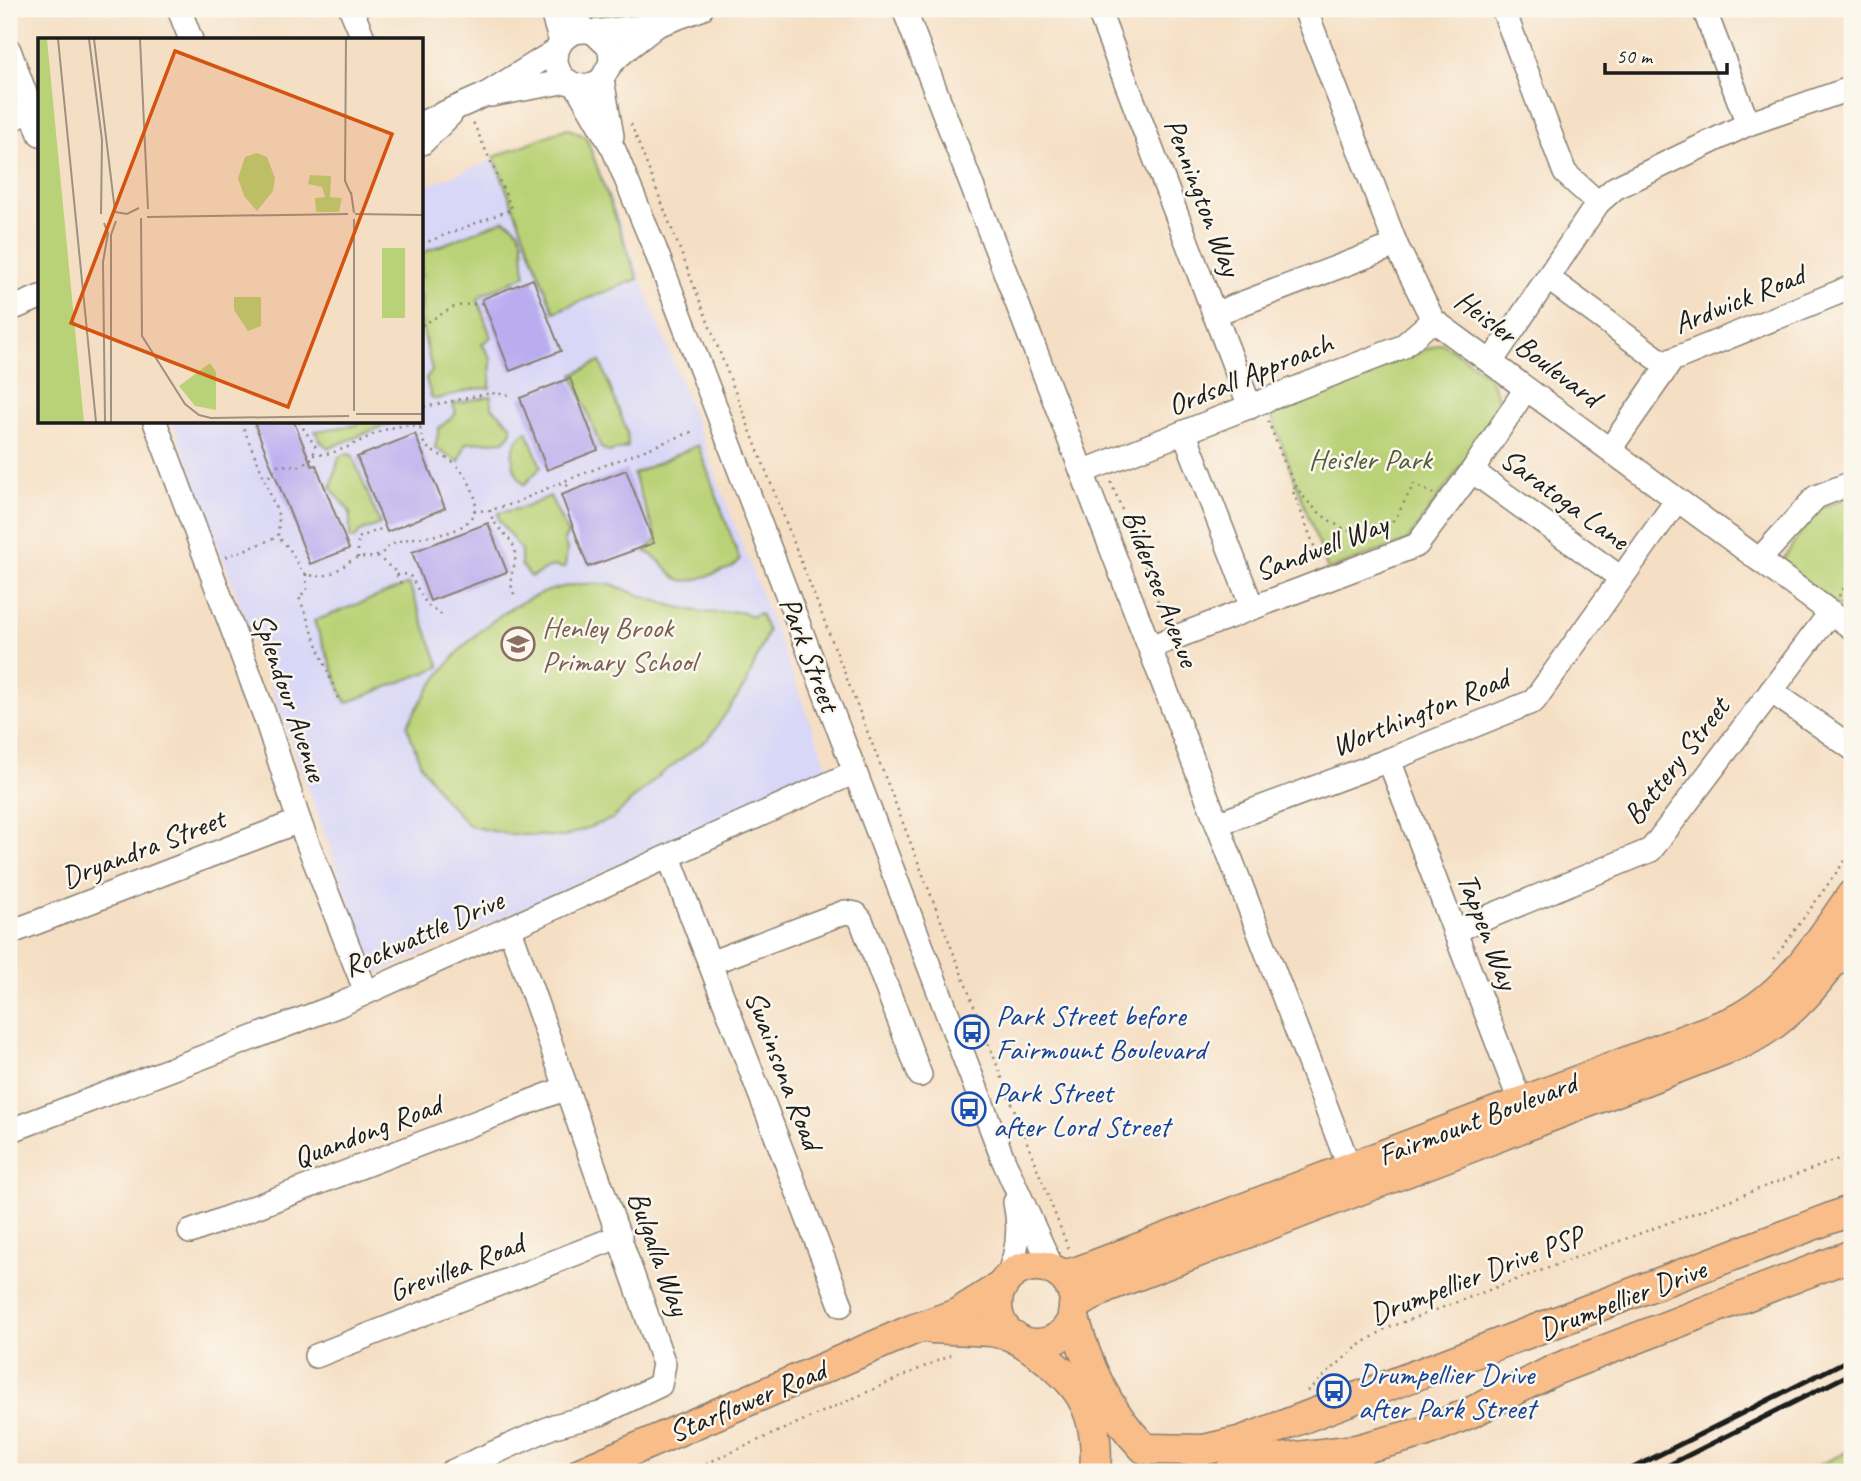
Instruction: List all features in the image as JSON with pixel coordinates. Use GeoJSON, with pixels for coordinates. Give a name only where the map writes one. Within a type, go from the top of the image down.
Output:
{"type":"FeatureCollection","features":[{"type":"Feature","properties":{"kind":"main road","name":"Fairmount Boulevard"},"geometry":{"type":"LineString","coordinates":[[1074,1310],[1106,1287],[1354,1179],[1524,1113],[1728,1024],[1752,1011],[1794,975],[1852,895]]}},
{"type":"Feature","properties":{"kind":"main road","name":"Fairmount Boulevard"},"geometry":{"type":"LineString","coordinates":[[1524,1113],[1758,1035],[1807,996],[1852,935]]}},
{"type":"Feature","properties":{"kind":"main road","name":"Fairmount Boulevard"},"geometry":{"type":"LineString","coordinates":[[1060,1266],[1066,1275],[1080,1271],[1354,1179]]}},
{"type":"Feature","properties":{"kind":"main road","name":"Drumpellier Drive"},"geometry":{"type":"LineString","coordinates":[[1096,1472],[1116,1453],[1147,1448],[1203,1450],[1242,1441],[1852,1210]]}},
{"type":"Feature","properties":{"kind":"main road","name":"Drumpellier Drive"},"geometry":{"type":"LineString","coordinates":[[1230,1472],[1262,1461],[1356,1450],[1424,1432],[1472,1412],[1554,1370],[1852,1255]]}},
{"type":"Feature","properties":{"kind":"main road"},"geometry":{"type":"LineString","coordinates":[[1096,1472],[1095,1430],[1081,1394],[1057,1365],[1017,1339],[999,1315],[998,1297],[1004,1283],[1027,1267],[1060,1266],[1069,1285],[1080,1341],[1102,1396],[1119,1422],[1147,1448],[1165,1455],[1182,1472]]}},
{"type":"Feature","properties":{"kind":"main road","name":"Starflower Road"},"geometry":{"type":"LineString","coordinates":[[582,1472],[912,1330],[957,1314],[1004,1283]]}},
{"type":"Feature","properties":{"kind":"main road"},"geometry":{"type":"LineString","coordinates":[[1017,1339],[1038,1344],[1055,1338],[1065,1330],[1074,1310]]}},
{"type":"Feature","properties":{"kind":"main road","name":"Starflower Road"},"geometry":{"type":"LineString","coordinates":[[912,1330],[958,1328],[1017,1339]]}},
{"type":"Feature","properties":{"kind":"street"},"geometry":{"type":"LineString","coordinates":[[179,9],[190,38]]}},
{"type":"Feature","properties":{"kind":"street"},"geometry":{"type":"LineString","coordinates":[[351,9],[362,38]]}},
{"type":"Feature","properties":{"kind":"street"},"geometry":{"type":"LineString","coordinates":[[551,9],[559,46],[557,67],[572,83]]}},
{"type":"Feature","properties":{"kind":"street"},"geometry":{"type":"LineString","coordinates":[[572,9],[589,31],[610,48],[606,72]]}},
{"type":"Feature","properties":{"kind":"street"},"geometry":{"type":"LineString","coordinates":[[424,141],[485,95],[559,46],[567,35],[657,26],[701,9]]}},
{"type":"Feature","properties":{"kind":"street","name":"Bildersee Avenue"},"geometry":{"type":"LineString","coordinates":[[904,9],[1354,1179]]}},
{"type":"Feature","properties":{"kind":"street","name":"Pennington Way"},"geometry":{"type":"LineString","coordinates":[[1098,9],[1214,314],[1258,412]]}},
{"type":"Feature","properties":{"kind":"street","name":"Heisler Boulevard"},"geometry":{"type":"LineString","coordinates":[[1306,9],[1396,245],[1433,320],[1852,628]]}},
{"type":"Feature","properties":{"kind":"street"},"geometry":{"type":"LineString","coordinates":[[1503,9],[1566,173],[1598,203]]}},
{"type":"Feature","properties":{"kind":"street"},"geometry":{"type":"LineString","coordinates":[[1703,9],[1748,124]]}},
{"type":"Feature","properties":{"kind":"street"},"geometry":{"type":"LineString","coordinates":[[485,95],[505,95],[572,83],[585,86],[606,72],[657,26]]}},
{"type":"Feature","properties":{"kind":"street"},"geometry":{"type":"LineString","coordinates":[[9,50],[38,128]]}},
{"type":"Feature","properties":{"kind":"street","name":"Park Street"},"geometry":{"type":"LineString","coordinates":[[606,72],[614,150]]}},
{"type":"Feature","properties":{"kind":"street","name":"Park Street"},"geometry":{"type":"LineString","coordinates":[[572,83],[614,150],[1003,1159],[1060,1266]]}},
{"type":"Feature","properties":{"kind":"street"},"geometry":{"type":"LineString","coordinates":[[1491,362],[1598,203],[1615,188],[1644,171],[1748,124],[1852,88]]}},
{"type":"Feature","properties":{"kind":"street"},"geometry":{"type":"LineString","coordinates":[[9,120],[32,111]]}},
{"type":"Feature","properties":{"kind":"street"},"geometry":{"type":"LineString","coordinates":[[424,123],[462,115]]}},
{"type":"Feature","properties":{"kind":"street"},"geometry":{"type":"LineString","coordinates":[[1214,314],[1396,245]]}},
{"type":"Feature","properties":{"kind":"street"},"geometry":{"type":"LineString","coordinates":[[1549,279],[1666,365]]}},
{"type":"Feature","properties":{"kind":"street","name":"Ardwick Road"},"geometry":{"type":"LineString","coordinates":[[1610,449],[1666,365],[1852,287]]}},
{"type":"Feature","properties":{"kind":"street"},"geometry":{"type":"LineString","coordinates":[[9,310],[38,298]]}},
{"type":"Feature","properties":{"kind":"street","name":"Ordsall Approach"},"geometry":{"type":"LineString","coordinates":[[1082,472],[1185,434],[1258,412],[1402,346],[1433,320]]}},
{"type":"Feature","properties":{"kind":"street","name":"Sandwell Way"},"geometry":{"type":"LineString","coordinates":[[1150,647],[1417,545],[1472,471],[1525,390]]}},
{"type":"Feature","properties":{"kind":"street","name":"Splendour Avenue"},"geometry":{"type":"LineString","coordinates":[[156,424],[266,719],[299,821],[366,992]]}},
{"type":"Feature","properties":{"kind":"street"},"geometry":{"type":"LineString","coordinates":[[1185,434],[1252,607]]}},
{"type":"Feature","properties":{"kind":"street","name":"Saratoga Lane"},"geometry":{"type":"LineString","coordinates":[[1472,471],[1621,578]]}},
{"type":"Feature","properties":{"kind":"street"},"geometry":{"type":"LineString","coordinates":[[1759,560],[1816,497],[1852,483]]}},
{"type":"Feature","properties":{"kind":"street","name":"Worthington Road"},"geometry":{"type":"LineString","coordinates":[[1217,824],[1389,760],[1534,701],[1677,500]]}},
{"type":"Feature","properties":{"kind":"street","name":"Battery Street"},"geometry":{"type":"LineString","coordinates":[[1454,931],[1651,850],[1831,612]]}},
{"type":"Feature","properties":{"kind":"street"},"geometry":{"type":"LineString","coordinates":[[1771,691],[1852,748]]}},
{"type":"Feature","properties":{"kind":"street","name":"Tappen Way"},"geometry":{"type":"LineString","coordinates":[[1389,760],[1524,1113]]}},
{"type":"Feature","properties":{"kind":"street","name":"Rockwattle Drive"},"geometry":{"type":"LineString","coordinates":[[9,1131],[366,992],[855,772]]}},
{"type":"Feature","properties":{"kind":"street","name":"Dryandra Street"},"geometry":{"type":"LineString","coordinates":[[9,933],[299,821]]}},
{"type":"Feature","properties":{"kind":"street","name":"Swainsona Road"},"geometry":{"type":"LineString","coordinates":[[669,857],[841,1305]]}},
{"type":"Feature","properties":{"kind":"street"},"geometry":{"type":"LineString","coordinates":[[710,963],[845,912],[856,914],[861,920],[920,1074]]}},
{"type":"Feature","properties":{"kind":"street","name":"Bulgalla Way"},"geometry":{"type":"LineString","coordinates":[[451,1472],[554,1426],[600,1414],[660,1385],[664,1364],[510,929]]}},
{"type":"Feature","properties":{"kind":"street","name":"Quandong Road"},"geometry":{"type":"LineString","coordinates":[[190,1232],[566,1088]]}},
{"type":"Feature","properties":{"kind":"street","name":"Park Street"},"geometry":{"type":"LineString","coordinates":[[1003,1159],[1019,1231],[1015,1258],[1004,1283]]}},
{"type":"Feature","properties":{"kind":"street","name":"Grevillea Road"},"geometry":{"type":"LineString","coordinates":[[316,1356],[620,1236]]}},
{"type":"Feature","properties":{"kind":"path"},"geometry":{"type":"LineString","coordinates":[[626,113],[1060,1266]]}},
{"type":"Feature","properties":{"kind":"path"},"geometry":{"type":"LineString","coordinates":[[424,243],[512,209],[496,167],[462,115]]}},
{"type":"Feature","properties":{"kind":"path"},"geometry":{"type":"LineString","coordinates":[[424,324],[456,306],[482,303]]}},
{"type":"Feature","properties":{"kind":"path"},"geometry":{"type":"LineString","coordinates":[[424,407],[491,393],[511,395]]}},
{"type":"Feature","properties":{"kind":"path"},"geometry":{"type":"LineString","coordinates":[[1258,412],[1296,487],[1330,522],[1353,533],[1369,533],[1388,526],[1415,484],[1447,503]]}},
{"type":"Feature","properties":{"kind":"path"},"geometry":{"type":"LineString","coordinates":[[242,424],[279,516],[278,537],[306,574],[307,590],[299,597],[339,701]]}},
{"type":"Feature","properties":{"kind":"path"},"geometry":{"type":"LineString","coordinates":[[300,424],[316,447],[313,455]]}},
{"type":"Feature","properties":{"kind":"path"},"geometry":{"type":"LineString","coordinates":[[306,574],[327,576],[358,558],[377,556],[397,541],[427,539],[467,523],[474,510],[474,497],[461,470],[425,445],[419,433],[421,424]]}},
{"type":"Feature","properties":{"kind":"path"},"geometry":{"type":"LineString","coordinates":[[265,481],[278,466],[299,466],[313,455],[337,452],[380,430],[401,425],[421,427]]}},
{"type":"Feature","properties":{"kind":"path"},"geometry":{"type":"LineString","coordinates":[[474,510],[490,510],[533,497],[559,483],[694,431]]}},
{"type":"Feature","properties":{"kind":"path"},"geometry":{"type":"LineString","coordinates":[[559,483],[569,486]]}},
{"type":"Feature","properties":{"kind":"path"},"geometry":{"type":"LineString","coordinates":[[1296,487],[1292,489],[1322,566]]}},
{"type":"Feature","properties":{"kind":"path"},"geometry":{"type":"LineString","coordinates":[[490,510],[491,520],[510,540],[515,552],[509,579],[515,596]]}},
{"type":"Feature","properties":{"kind":"path"},"geometry":{"type":"LineString","coordinates":[[358,558],[358,538],[383,527]]}},
{"type":"Feature","properties":{"kind":"path"},"geometry":{"type":"LineString","coordinates":[[226,557],[278,537]]}},
{"type":"Feature","properties":{"kind":"path"},"geometry":{"type":"LineString","coordinates":[[377,556],[397,575],[401,584]]}},
{"type":"Feature","properties":{"kind":"path"},"geometry":{"type":"LineString","coordinates":[[397,575],[409,574],[427,605],[442,615]]}},
{"type":"Feature","properties":{"kind":"path"},"geometry":{"type":"LineString","coordinates":[[1768,967],[1852,851]]}},
{"type":"Feature","properties":{"kind":"path","name":"Drumpellier Drive PSP"},"geometry":{"type":"LineString","coordinates":[[1306,1392],[1357,1347],[1385,1329],[1852,1154]]}},
{"type":"Feature","properties":{"kind":"path"},"geometry":{"type":"LineString","coordinates":[[687,1472],[952,1354]]}},
{"type":"Feature","properties":{"kind":"shaded area","name":"Henley Brook Primary School"},"geometry":{"type":"Polygon","coordinates":[[[567,132],[589,142],[829,771],[376,974],[174,424],[424,424],[424,186],[567,132]]]}},
{"type":"Feature","properties":{"kind":"green space"},"geometry":{"type":"Polygon","coordinates":[[[567,128],[586,137],[638,279],[554,312],[494,157],[567,128]]]}},
{"type":"Feature","properties":{"kind":"green space"},"geometry":{"type":"Polygon","coordinates":[[[504,220],[513,225],[522,237],[526,275],[482,295],[478,300],[491,337],[482,344],[491,358],[490,388],[474,389],[437,399],[431,397],[426,378],[432,371],[424,336],[424,252],[504,220]]]}},
{"type":"Feature","properties":{"kind":"green space","name":"Heisler Park"},"geometry":{"type":"Polygon","coordinates":[[[1442,343],[1473,364],[1489,379],[1495,389],[1499,413],[1407,541],[1328,570],[1270,412],[1442,343]]]}},
{"type":"Feature","properties":{"kind":"green space"},"geometry":{"type":"Polygon","coordinates":[[[600,361],[627,432],[628,447],[609,452],[601,448],[573,375],[600,361]]]}},
{"type":"Feature","properties":{"kind":"green space"},"geometry":{"type":"Polygon","coordinates":[[[491,396],[492,407],[511,425],[511,434],[504,441],[466,443],[459,462],[435,448],[439,428],[456,414],[453,404],[491,396]]]}},
{"type":"Feature","properties":{"kind":"green space"},"geometry":{"type":"Polygon","coordinates":[[[388,424],[329,448],[321,442],[315,431],[388,424]]]}},
{"type":"Feature","properties":{"kind":"green space"},"geometry":{"type":"Polygon","coordinates":[[[527,431],[541,467],[524,485],[515,471],[512,456],[516,443],[527,431]]]}},
{"type":"Feature","properties":{"kind":"green space"},"geometry":{"type":"Polygon","coordinates":[[[698,445],[740,560],[729,568],[688,581],[674,577],[656,558],[645,551],[657,540],[633,474],[698,445]]]}},
{"type":"Feature","properties":{"kind":"green space"},"geometry":{"type":"Polygon","coordinates":[[[352,455],[380,524],[360,532],[354,539],[350,539],[350,512],[331,488],[339,457],[352,455]]]}},
{"type":"Feature","properties":{"kind":"green space"},"geometry":{"type":"Polygon","coordinates":[[[1852,495],[1852,616],[1780,564],[1816,510],[1852,495]]]}},
{"type":"Feature","properties":{"kind":"green space"},"geometry":{"type":"Polygon","coordinates":[[[550,496],[568,534],[564,540],[567,549],[565,568],[552,566],[531,577],[521,565],[521,550],[499,520],[498,513],[526,507],[550,496]]]}},
{"type":"Feature","properties":{"kind":"green space"},"geometry":{"type":"Polygon","coordinates":[[[409,584],[440,667],[346,703],[314,621],[409,584]]]}},
{"type":"Feature","properties":{"kind":"green space"},"geometry":{"type":"Polygon","coordinates":[[[611,584],[680,608],[711,613],[740,612],[752,616],[760,613],[768,631],[746,684],[709,738],[656,778],[612,819],[563,837],[507,834],[470,826],[445,800],[421,765],[407,726],[455,656],[496,618],[520,603],[546,592],[573,585],[611,584]]]}},
{"type":"Feature","properties":{"kind":"green space"},"geometry":{"type":"Polygon","coordinates":[[[1852,1449],[1852,1472],[1805,1472],[1852,1449]]]}},
{"type":"Feature","properties":{"kind":"building"},"geometry":{"type":"Polygon","coordinates":[[[533,279],[561,351],[510,371],[482,299],[533,279]]]}},
{"type":"Feature","properties":{"kind":"building"},"geometry":{"type":"Polygon","coordinates":[[[570,378],[598,450],[547,470],[520,398],[570,378]]]}},
{"type":"Feature","properties":{"kind":"building"},"geometry":{"type":"Polygon","coordinates":[[[255,424],[295,424],[312,466],[316,465],[349,549],[310,564],[255,424]]]}},
{"type":"Feature","properties":{"kind":"building"},"geometry":{"type":"Polygon","coordinates":[[[415,434],[445,508],[387,532],[357,457],[415,434]]]}},
{"type":"Feature","properties":{"kind":"building"},"geometry":{"type":"Polygon","coordinates":[[[626,470],[654,543],[588,567],[561,495],[626,470]]]}},
{"type":"Feature","properties":{"kind":"building"},"geometry":{"type":"Polygon","coordinates":[[[488,523],[507,572],[430,601],[412,552],[488,523]]]}},
{"type":"Feature","properties":{"kind":"railway"},"geometry":{"type":"LineString","coordinates":[[1625,1472],[1852,1358]]}},
{"type":"Feature","properties":{"kind":"railway"},"geometry":{"type":"LineString","coordinates":[[1655,1472],[1852,1373]]}},
{"type":"Feature","properties":{"kind":"place","name":"Henley Brook Primary School"},"geometry":{"type":"Point","coordinates":[518,644]}},
{"type":"Feature","properties":{"kind":"place","name":"Park Street before Fairmount Boulevard"},"geometry":{"type":"Point","coordinates":[972,1032]}},
{"type":"Feature","properties":{"kind":"place","name":"Park Street after Lord Street"},"geometry":{"type":"Point","coordinates":[969,1109]}},
{"type":"Feature","properties":{"kind":"place","name":"Drumpellier Drive after Park Street"},"geometry":{"type":"Point","coordinates":[1334,1391]}}]}
